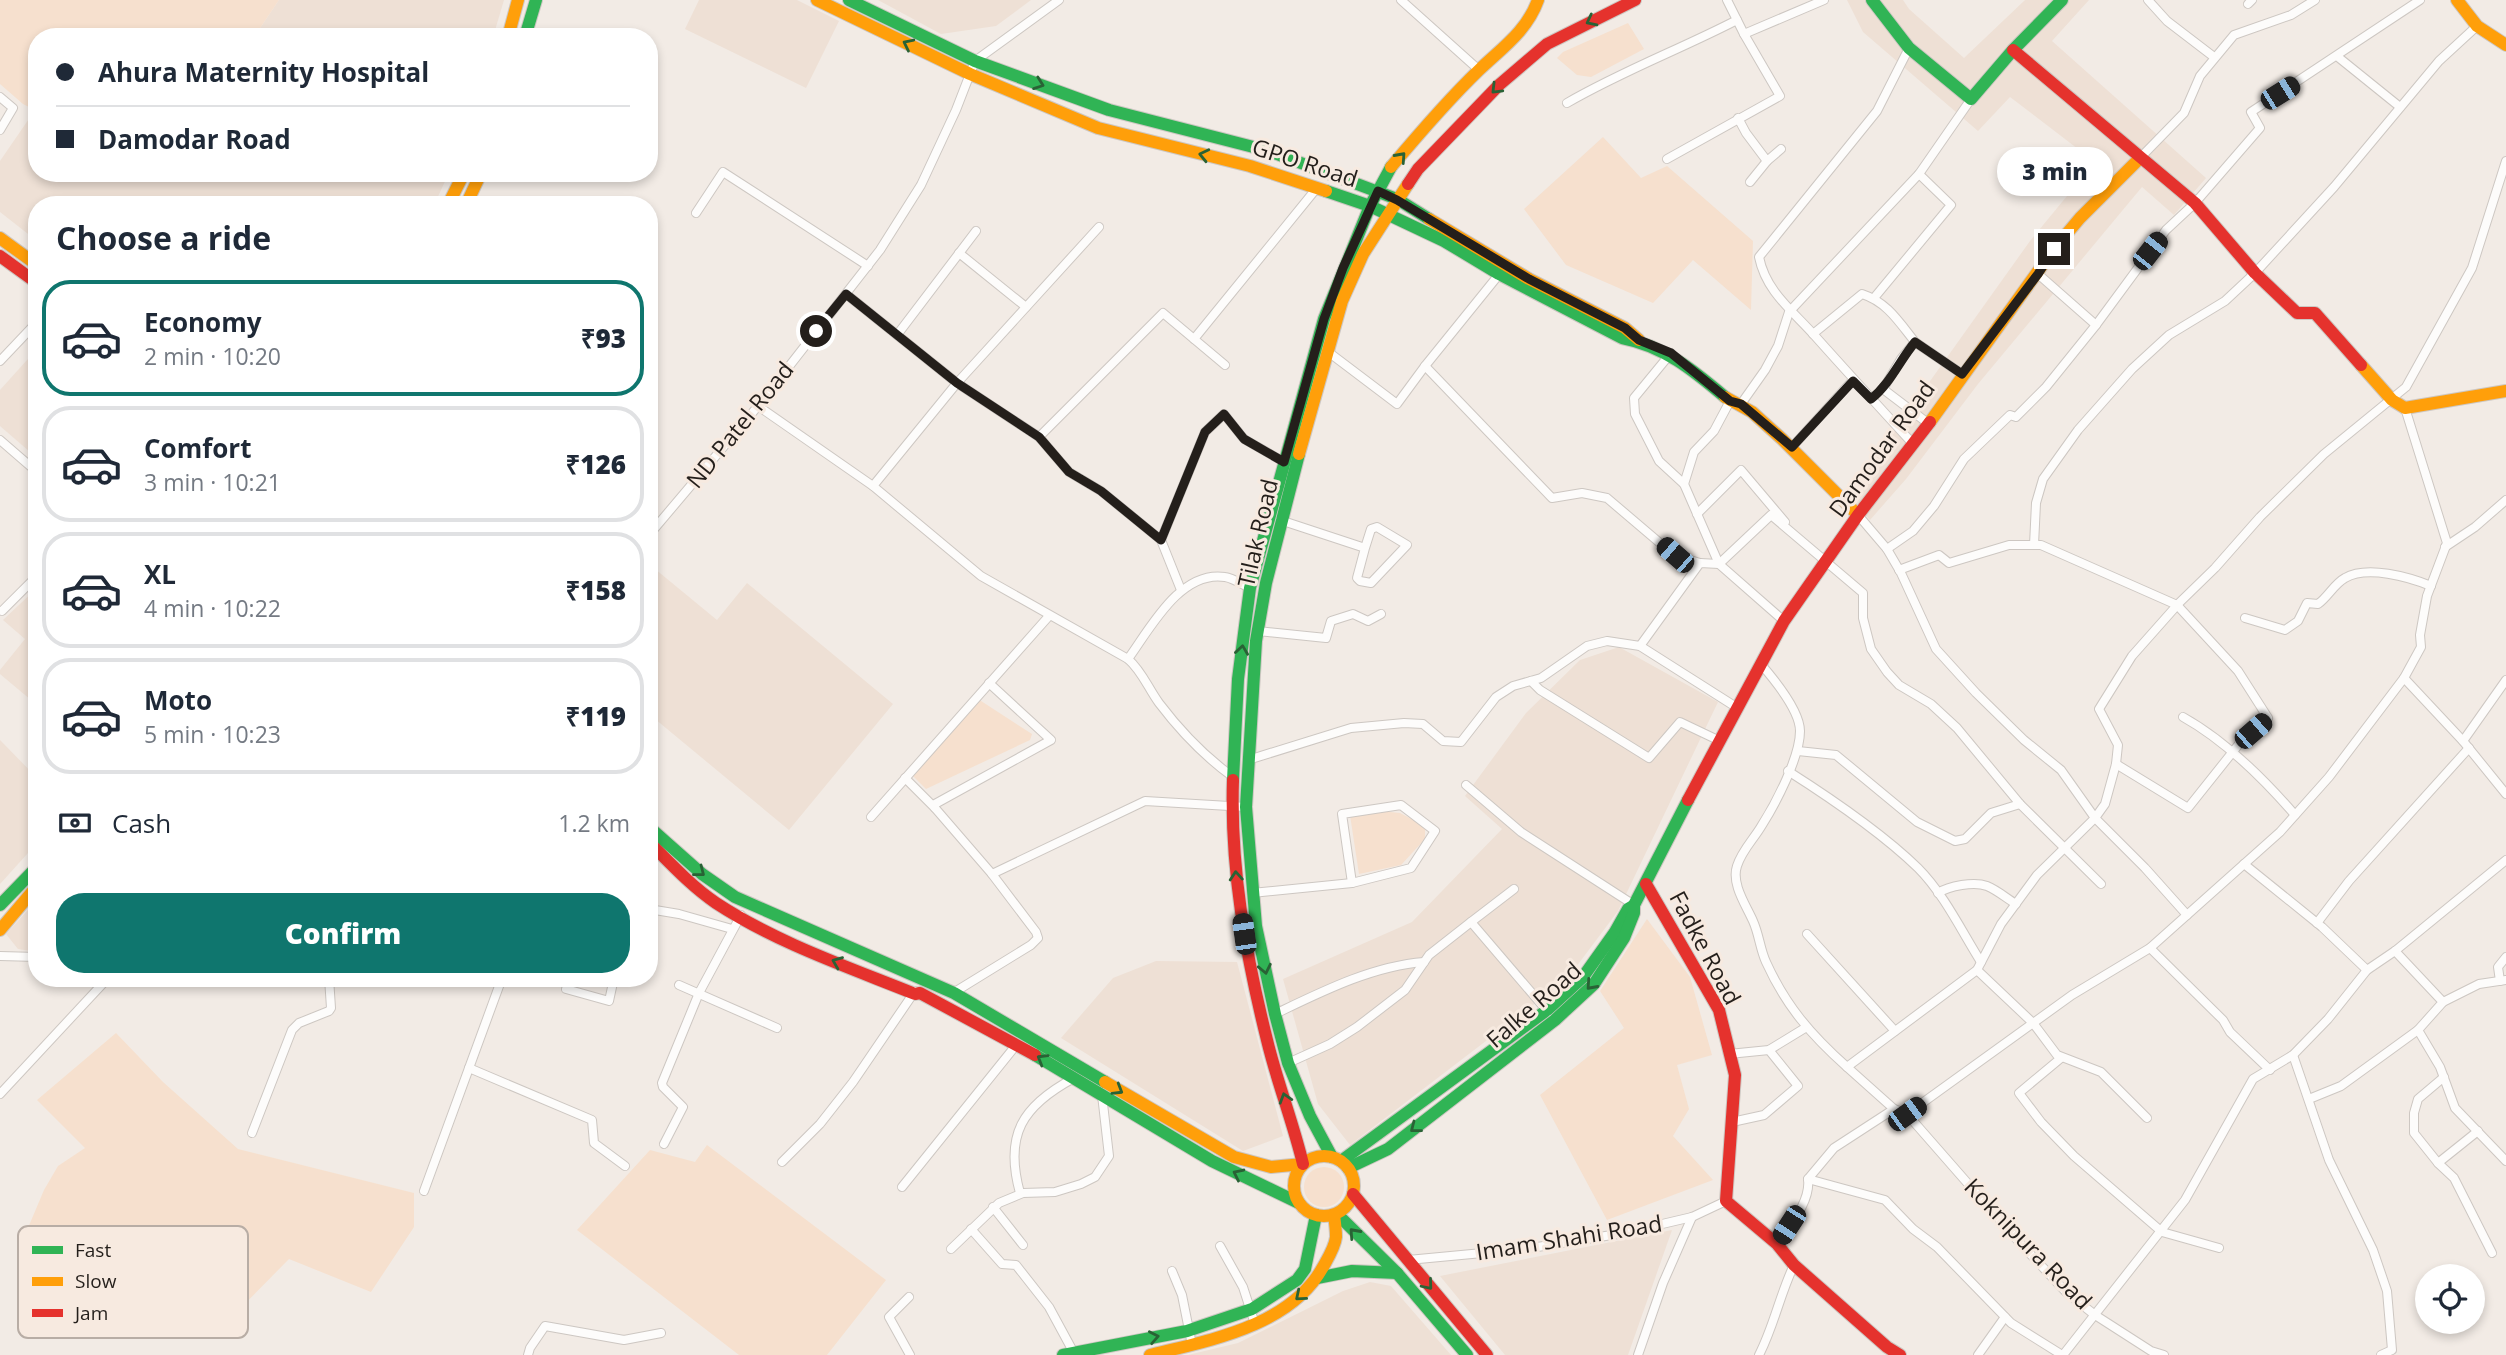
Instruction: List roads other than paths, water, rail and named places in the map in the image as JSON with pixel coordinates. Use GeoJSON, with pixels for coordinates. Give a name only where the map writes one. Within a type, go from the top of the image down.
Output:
{"type":"FeatureCollection","features":[{"type":"Feature","properties":{"kind":"main road"},"geometry":{"type":"LineString","coordinates":[[510,28],[518,0]]}},
{"type":"Feature","properties":{"kind":"main road"},"geometry":{"type":"LineString","coordinates":[[528,28],[536,0]]}},
{"type":"Feature","properties":{"kind":"main road","name":"GPO Road"},"geometry":{"type":"LineString","coordinates":[[817,0],[970,74],[1098,128],[1250,166],[1370,206],[1466,248]]}},
{"type":"Feature","properties":{"kind":"main road","name":"GPO Road"},"geometry":{"type":"LineString","coordinates":[[849,0],[975,61],[1109,110],[1269,151],[1397,200],[1466,248],[1502,269],[1625,328],[1639,340],[1671,353],[1792,447],[1858,515]]}},
{"type":"Feature","properties":{"kind":"main road","name":"Tilak Road"},"geometry":{"type":"LineString","coordinates":[[1340,1162],[1310,1116],[1288,1063],[1256,926],[1252,892],[1246,807],[1248,760],[1258,631],[1284,462],[1324,319],[1343,268],[1378,191],[1392,166],[1479,70],[1511,43],[1534,11],[1538,0]]}},
{"type":"Feature","properties":{"kind":"main road","name":"Tilak Road"},"geometry":{"type":"LineString","coordinates":[[1303,1164],[1267,1042],[1244,934],[1237,885],[1232,807],[1233,777],[1238,679],[1250,588],[1291,482],[1342,301],[1363,254],[1387,214],[1418,169],[1521,64],[1547,44],[1635,0]]}},
{"type":"Feature","properties":{"kind":"main road"},"geometry":{"type":"LineString","coordinates":[[1872,0],[1909,48],[1971,99],[2013,50],[2062,0]]}},
{"type":"Feature","properties":{"kind":"main road"},"geometry":{"type":"LineString","coordinates":[[2457,0],[2477,26],[2506,45]]}},
{"type":"Feature","properties":{"kind":"main road"},"geometry":{"type":"LineString","coordinates":[[2013,50],[2195,203],[2255,273],[2297,313],[2315,313],[2392,400],[2406,408],[2506,391]]}},
{"type":"Feature","properties":{"kind":"main road"},"geometry":{"type":"LineString","coordinates":[[1165,146],[1167,127]]}},
{"type":"Feature","properties":{"kind":"main road","name":"Damodar Road"},"geometry":{"type":"LineString","coordinates":[[1646,884],[1736,707],[1784,621],[1858,515],[1914,445],[1962,374],[2054,249],[2080,218],[2140,159]]}},
{"type":"Feature","properties":{"kind":"main road"},"geometry":{"type":"LineString","coordinates":[[0,238],[28,258]]}},
{"type":"Feature","properties":{"kind":"main road"},"geometry":{"type":"LineString","coordinates":[[0,256],[28,276]]}},
{"type":"Feature","properties":{"kind":"main road"},"geometry":{"type":"LineString","coordinates":[[658,835],[702,874],[747,903],[954,993],[1223,1152],[1265,1167],[1282,1168],[1303,1164],[1316,1157],[1340,1162],[1354,1185],[1353,1194],[1346,1207],[1336,1214],[1316,1215],[1299,1203],[1212,1161],[1017,1044],[944,1005],[804,948],[740,916],[693,885],[658,851]]}},
{"type":"Feature","properties":{"kind":"main road"},"geometry":{"type":"LineString","coordinates":[[0,905],[28,876]]}},
{"type":"Feature","properties":{"kind":"main road","name":"Falke Road"},"geometry":{"type":"LineString","coordinates":[[1340,1162],[1551,1015],[1583,977],[1646,884]]}},
{"type":"Feature","properties":{"kind":"main road","name":"Fadke Road"},"geometry":{"type":"LineString","coordinates":[[1646,884],[1719,1010],[1735,1075],[1726,1201]]}},
{"type":"Feature","properties":{"kind":"main road"},"geometry":{"type":"LineString","coordinates":[[0,930],[28,897]]}},
{"type":"Feature","properties":{"kind":"main road"},"geometry":{"type":"LineString","coordinates":[[1299,1203],[1294,1179],[1303,1164]]}},
{"type":"Feature","properties":{"kind":"main road"},"geometry":{"type":"LineString","coordinates":[[1353,1194],[1487,1355]]}},
{"type":"Feature","properties":{"kind":"main road"},"geometry":{"type":"LineString","coordinates":[[1726,1201],[1777,1244],[1794,1265],[1887,1347],[1900,1355]]}},
{"type":"Feature","properties":{"kind":"main road"},"geometry":{"type":"LineString","coordinates":[[1336,1214],[1396,1273],[1467,1355]]}},
{"type":"Feature","properties":{"kind":"main road"},"geometry":{"type":"LineString","coordinates":[[1150,1355],[1212,1340],[1255,1324],[1300,1297],[1317,1278],[1336,1241],[1336,1214]]}},
{"type":"Feature","properties":{"kind":"main road"},"geometry":{"type":"LineString","coordinates":[[1071,1354],[1187,1331],[1252,1309],[1302,1275],[1316,1215]]}},
{"type":"Feature","properties":{"kind":"main road"},"geometry":{"type":"LineString","coordinates":[[1317,1278],[1364,1270],[1396,1273]]}},
{"type":"Feature","properties":{"kind":"street"},"geometry":{"type":"LineString","coordinates":[[975,61],[1059,0]]}},
{"type":"Feature","properties":{"kind":"street"},"geometry":{"type":"LineString","coordinates":[[1401,0],[1479,70]]}},
{"type":"Feature","properties":{"kind":"street"},"geometry":{"type":"LineString","coordinates":[[1667,159],[1780,96],[1727,0]]}},
{"type":"Feature","properties":{"kind":"street"},"geometry":{"type":"LineString","coordinates":[[1744,34],[1824,0]]}},
{"type":"Feature","properties":{"kind":"street"},"geometry":{"type":"LineString","coordinates":[[2148,0],[2167,21],[2214,57]]}},
{"type":"Feature","properties":{"kind":"street"},"geometry":{"type":"LineString","coordinates":[[2140,159],[2184,113],[2200,76],[2234,35],[2291,15],[2315,0]]}},
{"type":"Feature","properties":{"kind":"street"},"geometry":{"type":"LineString","coordinates":[[1887,549],[1913,531],[1964,460],[2010,415],[2016,417],[2039,395],[2096,325],[2166,230],[2195,203],[2260,128],[2251,112],[2420,0]]}},
{"type":"Feature","properties":{"kind":"street"},"geometry":{"type":"LineString","coordinates":[[1567,103],[1601,83],[1631,72],[1737,20]]}},
{"type":"Feature","properties":{"kind":"street"},"geometry":{"type":"LineString","coordinates":[[2034,545],[2036,503],[2043,479],[2078,430],[2132,369],[2169,335],[2225,301],[2255,273],[2334,187],[2439,61],[2477,26]]}},
{"type":"Feature","properties":{"kind":"street"},"geometry":{"type":"LineString","coordinates":[[1909,48],[1877,111],[1759,257],[1762,274],[1789,312],[1813,334],[1914,445]]}},
{"type":"Feature","properties":{"kind":"street"},"geometry":{"type":"LineString","coordinates":[[2337,57],[2400,107]]}},
{"type":"Feature","properties":{"kind":"street","name":"ND Patel Road"},"geometry":{"type":"LineString","coordinates":[[658,525],[758,406],[846,294],[918,193],[957,110],[975,61]]}},
{"type":"Feature","properties":{"kind":"street"},"geometry":{"type":"LineString","coordinates":[[0,97],[13,108],[0,130]]}},
{"type":"Feature","properties":{"kind":"street"},"geometry":{"type":"LineString","coordinates":[[1684,484],[1694,452],[1765,370],[1778,345],[1789,312],[1919,174],[1971,99]]}},
{"type":"Feature","properties":{"kind":"street"},"geometry":{"type":"LineString","coordinates":[[1738,118],[1767,161]]}},
{"type":"Feature","properties":{"kind":"street"},"geometry":{"type":"LineString","coordinates":[[1750,182],[1781,149]]}},
{"type":"Feature","properties":{"kind":"street"},"geometry":{"type":"LineString","coordinates":[[1847,1067],[1979,966],[2001,924],[2037,875],[2095,818],[2105,804],[2116,764],[2118,745],[2099,709],[2132,656],[2260,517],[2324,454],[2406,387],[2472,268],[2506,161]]}},
{"type":"Feature","properties":{"kind":"street"},"geometry":{"type":"LineString","coordinates":[[696,213],[723,172],[868,265]]}},
{"type":"Feature","properties":{"kind":"street"},"geometry":{"type":"LineString","coordinates":[[1874,298],[1951,205],[1919,174]]}},
{"type":"Feature","properties":{"kind":"street"},"geometry":{"type":"LineString","coordinates":[[1194,339],[1316,189]]}},
{"type":"Feature","properties":{"kind":"street"},"geometry":{"type":"LineString","coordinates":[[873,486],[957,383],[1099,227]]}},
{"type":"Feature","properties":{"kind":"street"},"geometry":{"type":"LineString","coordinates":[[897,335],[976,231]]}},
{"type":"Feature","properties":{"kind":"street"},"geometry":{"type":"LineString","coordinates":[[959,253],[1026,307]]}},
{"type":"Feature","properties":{"kind":"street"},"geometry":{"type":"LineString","coordinates":[[1327,351],[1397,404],[1502,269]]}},
{"type":"Feature","properties":{"kind":"street"},"geometry":{"type":"LineString","coordinates":[[2038,274],[2096,325]]}},
{"type":"Feature","properties":{"kind":"street"},"geometry":{"type":"LineString","coordinates":[[846,294],[957,383],[1039,437],[1069,472],[1101,491],[1161,540],[1181,590]]}},
{"type":"Feature","properties":{"kind":"street"},"geometry":{"type":"LineString","coordinates":[[1813,334],[1862,294],[1889,308],[1915,342],[1962,374]]}},
{"type":"Feature","properties":{"kind":"street"},"geometry":{"type":"LineString","coordinates":[[1039,437],[1163,313],[1225,365]]}},
{"type":"Feature","properties":{"kind":"street"},"geometry":{"type":"LineString","coordinates":[[0,361],[28,331]]}},
{"type":"Feature","properties":{"kind":"street"},"geometry":{"type":"LineString","coordinates":[[1871,399],[1883,389],[1915,342]]}},
{"type":"Feature","properties":{"kind":"street"},"geometry":{"type":"LineString","coordinates":[[1671,353],[1634,398],[1635,414],[1659,461],[1684,484],[1719,564],[1784,621]]}},
{"type":"Feature","properties":{"kind":"street"},"geometry":{"type":"LineString","coordinates":[[1424,366],[1552,499],[1582,493],[1606,498],[1675,555],[1700,563],[1719,564],[1771,514],[1863,593],[1863,618],[1871,649],[1887,672],[1899,685],[1931,704],[1957,727],[2020,804],[2101,884]]}},
{"type":"Feature","properties":{"kind":"street"},"geometry":{"type":"LineString","coordinates":[[1792,447],[1853,381]]}},
{"type":"Feature","properties":{"kind":"street"},"geometry":{"type":"LineString","coordinates":[[1883,389],[1929,424]]}},
{"type":"Feature","properties":{"kind":"street"},"geometry":{"type":"LineString","coordinates":[[758,406],[873,486],[981,576],[1128,659],[1138,668],[1172,720],[1203,754],[1233,777]]}},
{"type":"Feature","properties":{"kind":"street"},"geometry":{"type":"LineString","coordinates":[[1760,663],[1780,686],[1800,729],[1798,751],[1762,825],[1736,867],[1735,879],[1755,924],[1766,961],[1805,1028],[1894,1109],[1907,1114],[2072,995],[2150,948],[2280,832],[2329,778],[2404,678],[2421,647],[2420,635],[2431,586],[2447,543],[2406,408]]}},
{"type":"Feature","properties":{"kind":"street"},"geometry":{"type":"LineString","coordinates":[[1161,540],[1205,432],[1224,414],[1244,439],[1284,462]]}},
{"type":"Feature","properties":{"kind":"street"},"geometry":{"type":"LineString","coordinates":[[0,440],[28,464]]}},
{"type":"Feature","properties":{"kind":"street"},"geometry":{"type":"LineString","coordinates":[[1697,514],[1741,470],[1768,500],[1787,528]]}},
{"type":"Feature","properties":{"kind":"street"},"geometry":{"type":"LineString","coordinates":[[2445,547],[2506,500]]}},
{"type":"Feature","properties":{"kind":"street"},"geometry":{"type":"LineString","coordinates":[[1858,515],[1887,549],[1936,649],[2024,740],[2061,770],[2095,818],[2187,915]]}},
{"type":"Feature","properties":{"kind":"street"},"geometry":{"type":"LineString","coordinates":[[1277,520],[1365,548]]}},
{"type":"Feature","properties":{"kind":"street"},"geometry":{"type":"LineString","coordinates":[[1374,527],[1407,545],[1371,583],[1357,578],[1365,548],[1374,527]]}},
{"type":"Feature","properties":{"kind":"street"},"geometry":{"type":"LineString","coordinates":[[1899,570],[1939,555],[1949,563],[2009,545],[2041,545],[2176,606],[2238,671],[2268,718],[2232,752],[2188,808],[2116,764]]}},
{"type":"Feature","properties":{"kind":"street"},"geometry":{"type":"LineString","coordinates":[[1640,646],[1700,563]]}},
{"type":"Feature","properties":{"kind":"street"},"geometry":{"type":"LineString","coordinates":[[2245,618],[2285,630],[2298,621],[2307,603],[2318,604],[2348,576],[2364,573],[2410,577],[2431,586]]}},
{"type":"Feature","properties":{"kind":"street"},"geometry":{"type":"LineString","coordinates":[[1128,659],[1155,619],[1181,590],[1203,579],[1225,577],[1250,588]]}},
{"type":"Feature","properties":{"kind":"street"},"geometry":{"type":"LineString","coordinates":[[2,611],[28,585]]}},
{"type":"Feature","properties":{"kind":"street"},"geometry":{"type":"LineString","coordinates":[[1258,631],[1326,638],[1331,621],[1353,614],[1368,621],[1381,614]]}},
{"type":"Feature","properties":{"kind":"street"},"geometry":{"type":"LineString","coordinates":[[871,817],[1049,615]]}},
{"type":"Feature","properties":{"kind":"street"},"geometry":{"type":"LineString","coordinates":[[1248,760],[1351,728],[1404,723],[1423,724],[1443,741],[1461,742],[1496,696],[1541,678],[1587,646],[1607,641],[1640,646],[1736,707]]}},
{"type":"Feature","properties":{"kind":"street"},"geometry":{"type":"LineString","coordinates":[[2404,678],[2463,741],[2506,794]]}},
{"type":"Feature","properties":{"kind":"street"},"geometry":{"type":"LineString","coordinates":[[2463,741],[2506,680]]}},
{"type":"Feature","properties":{"kind":"street"},"geometry":{"type":"LineString","coordinates":[[1531,681],[1540,690],[1649,758],[1680,722],[1720,741]]}},
{"type":"Feature","properties":{"kind":"street"},"geometry":{"type":"LineString","coordinates":[[936,808],[937,801],[1051,740],[989,683]]}},
{"type":"Feature","properties":{"kind":"street"},"geometry":{"type":"LineString","coordinates":[[2183,717],[2208,730],[2270,786],[2295,816]]}},
{"type":"Feature","properties":{"kind":"street"},"geometry":{"type":"LineString","coordinates":[[2317,923],[2365,863],[2469,748]]}},
{"type":"Feature","properties":{"kind":"street"},"geometry":{"type":"LineString","coordinates":[[1798,751],[1836,755],[1917,822],[1955,841],[1965,839],[1991,813],[2020,804]]}},
{"type":"Feature","properties":{"kind":"street"},"geometry":{"type":"LineString","coordinates":[[1788,771],[1839,804],[1919,869],[1938,893],[1979,966],[2062,1058],[2101,1072],[2147,1118]]}},
{"type":"Feature","properties":{"kind":"street"},"geometry":{"type":"LineString","coordinates":[[905,778],[936,808],[992,874],[1038,938],[954,993],[944,1005]]}},
{"type":"Feature","properties":{"kind":"street"},"geometry":{"type":"LineString","coordinates":[[1466,785],[1521,832],[1634,905]]}},
{"type":"Feature","properties":{"kind":"street"},"geometry":{"type":"LineString","coordinates":[[992,874],[1145,801],[1246,807]]}},
{"type":"Feature","properties":{"kind":"street"},"geometry":{"type":"LineString","coordinates":[[1252,892],[1352,883],[1410,868],[1435,831],[1401,805],[1342,814],[1352,883]]}},
{"type":"Feature","properties":{"kind":"street"},"geometry":{"type":"LineString","coordinates":[[1808,1179],[1885,1200],[1913,1229],[1937,1247],[2005,1317],[2029,1336],[2063,1355],[2185,1200],[2253,1079],[2293,1055],[2328,1018],[2367,970],[2395,951],[2506,860]]}},
{"type":"Feature","properties":{"kind":"street"},"geometry":{"type":"LineString","coordinates":[[2244,864],[2317,923],[2367,970]]}},
{"type":"Feature","properties":{"kind":"street"},"geometry":{"type":"LineString","coordinates":[[1938,893],[1963,885],[1984,885],[2016,904]]}},
{"type":"Feature","properties":{"kind":"street"},"geometry":{"type":"LineString","coordinates":[[1288,1063],[1330,1044],[1357,1027],[1405,990],[1429,955],[1514,890]]}},
{"type":"Feature","properties":{"kind":"street"},"geometry":{"type":"LineString","coordinates":[[664,1144],[683,1107],[662,1083],[699,993],[747,903]]}},
{"type":"Feature","properties":{"kind":"street"},"geometry":{"type":"LineString","coordinates":[[658,910],[732,929]]}},
{"type":"Feature","properties":{"kind":"street"},"geometry":{"type":"LineString","coordinates":[[1471,922],[1551,1015]]}},
{"type":"Feature","properties":{"kind":"street"},"geometry":{"type":"LineString","coordinates":[[1807,934],[1895,1031]]}},
{"type":"Feature","properties":{"kind":"street"},"geometry":{"type":"LineString","coordinates":[[2150,948],[2223,1020],[2230,1032],[2270,1069]]}},
{"type":"Feature","properties":{"kind":"street"},"geometry":{"type":"LineString","coordinates":[[2395,951],[2444,1002]]}},
{"type":"Feature","properties":{"kind":"street"},"geometry":{"type":"LineString","coordinates":[[0,956],[28,957]]}},
{"type":"Feature","properties":{"kind":"street"},"geometry":{"type":"LineString","coordinates":[[2309,1099],[2341,1086],[2418,1030],[2444,1002],[2479,984],[2503,980],[2498,967],[2506,957]]}},
{"type":"Feature","properties":{"kind":"street"},"geometry":{"type":"LineString","coordinates":[[1275,1014],[1321,992],[1386,968],[1424,962]]}},
{"type":"Feature","properties":{"kind":"street"},"geometry":{"type":"LineString","coordinates":[[782,1162],[820,1124],[853,1082],[915,994],[919,976]]}},
{"type":"Feature","properties":{"kind":"street"},"geometry":{"type":"LineString","coordinates":[[680,985],[777,1028]]}},
{"type":"Feature","properties":{"kind":"street"},"geometry":{"type":"LineString","coordinates":[[0,1094],[100,987]]}},
{"type":"Feature","properties":{"kind":"street"},"geometry":{"type":"LineString","coordinates":[[252,1133],[292,1030],[299,1023],[329,1011],[330,987]]}},
{"type":"Feature","properties":{"kind":"street"},"geometry":{"type":"LineString","coordinates":[[424,1191],[499,987]]}},
{"type":"Feature","properties":{"kind":"street"},"geometry":{"type":"LineString","coordinates":[[566,989],[609,1001],[612,987]]}},
{"type":"Feature","properties":{"kind":"street"},"geometry":{"type":"LineString","coordinates":[[1729,1054],[1769,1050],[1805,1028]]}},
{"type":"Feature","properties":{"kind":"street"},"geometry":{"type":"LineString","coordinates":[[2418,1030],[2444,1077],[2455,1108],[2478,1131],[2500,1147],[2506,1161]]}},
{"type":"Feature","properties":{"kind":"street"},"geometry":{"type":"LineString","coordinates":[[902,1187],[1017,1044]]}},
{"type":"Feature","properties":{"kind":"street"},"geometry":{"type":"LineString","coordinates":[[1732,1122],[1763,1115],[1798,1086],[1769,1050]]}},
{"type":"Feature","properties":{"kind":"street"},"geometry":{"type":"LineString","coordinates":[[2293,1055],[2329,1160],[2373,1251],[2387,1291],[2392,1350],[2381,1355]]}},
{"type":"Feature","properties":{"kind":"street"},"geometry":{"type":"LineString","coordinates":[[2062,1058],[2019,1093],[2041,1122],[2074,1156],[2162,1232],[2219,1248]]}},
{"type":"Feature","properties":{"kind":"street"},"geometry":{"type":"LineString","coordinates":[[469,1068],[592,1120],[594,1143],[625,1166]]}},
{"type":"Feature","properties":{"kind":"street"},"geometry":{"type":"LineString","coordinates":[[2444,1077],[2418,1099],[2413,1113],[2414,1133],[2454,1178],[2492,1253]]}},
{"type":"Feature","properties":{"kind":"street"},"geometry":{"type":"LineString","coordinates":[[1020,1194],[1014,1170],[1015,1135],[1026,1116],[1045,1097],[1074,1078]]}},
{"type":"Feature","properties":{"kind":"street"},"geometry":{"type":"LineString","coordinates":[[951,1249],[993,1207],[1020,1194],[1067,1190],[1088,1181],[1100,1171],[1109,1156],[1102,1095]]}},
{"type":"Feature","properties":{"kind":"street"},"geometry":{"type":"LineString","coordinates":[[1777,1244],[1801,1206],[1809,1188],[1808,1179],[1834,1148],[1894,1109]]}},
{"type":"Feature","properties":{"kind":"street","name":"Koknipura Road"},"geometry":{"type":"LineString","coordinates":[[1907,1114],[2067,1293],[2095,1315],[2158,1354]]}},
{"type":"Feature","properties":{"kind":"street"},"geometry":{"type":"LineString","coordinates":[[2438,1163],[2478,1131]]}},
{"type":"Feature","properties":{"kind":"street","name":"Imam Shahi Road"},"geometry":{"type":"LineString","coordinates":[[1408,1261],[1525,1250],[1624,1233],[1692,1217],[1726,1201]]}},
{"type":"Feature","properties":{"kind":"street"},"geometry":{"type":"LineString","coordinates":[[993,1207],[1023,1245]]}},
{"type":"Feature","properties":{"kind":"street"},"geometry":{"type":"LineString","coordinates":[[1638,1355],[1663,1283],[1692,1217]]}},
{"type":"Feature","properties":{"kind":"street"},"geometry":{"type":"LineString","coordinates":[[971,1230],[1002,1264],[1016,1265],[1049,1307],[1071,1354]]}},
{"type":"Feature","properties":{"kind":"street"},"geometry":{"type":"LineString","coordinates":[[1220,1245],[1243,1287],[1255,1324]]}},
{"type":"Feature","properties":{"kind":"street"},"geometry":{"type":"LineString","coordinates":[[1759,1355],[1771,1331],[1782,1290],[1794,1265]]}},
{"type":"Feature","properties":{"kind":"street"},"geometry":{"type":"LineString","coordinates":[[1172,1272],[1184,1302],[1187,1331],[1192,1345]]}},
{"type":"Feature","properties":{"kind":"street"},"geometry":{"type":"LineString","coordinates":[[909,1297],[889,1317],[910,1355]]}},
{"type":"Feature","properties":{"kind":"street"},"geometry":{"type":"LineString","coordinates":[[1978,1355],[2005,1317]]}},
{"type":"Feature","properties":{"kind":"street"},"geometry":{"type":"LineString","coordinates":[[528,1355],[545,1326],[624,1340],[662,1333]]}}]}
